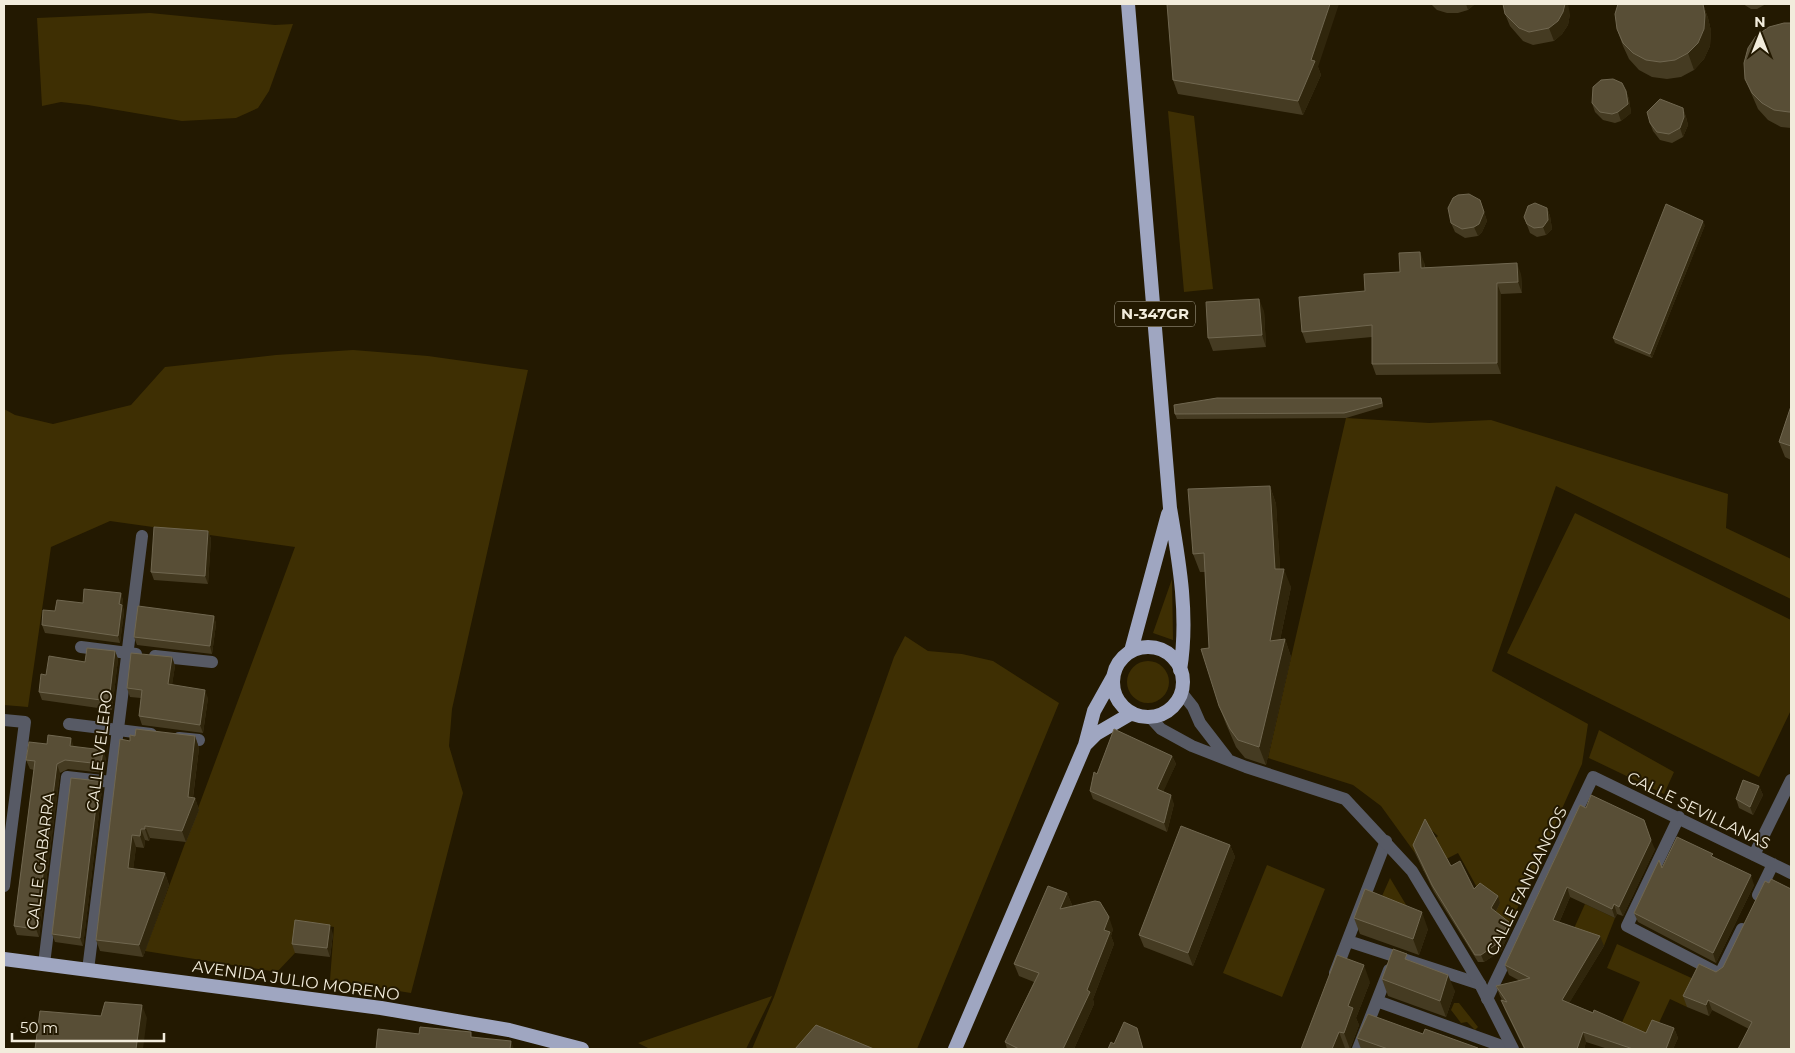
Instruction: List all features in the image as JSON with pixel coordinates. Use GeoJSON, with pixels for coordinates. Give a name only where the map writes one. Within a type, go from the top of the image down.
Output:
{"type":"FeatureCollection","features":[{"type":"Feature","properties":{"kind":"highway","name":"N-347GR"},"geometry":{"type":"LineString","coordinates":[[1128,4],[1170,508],[1180,567],[1185,642],[1180,670]]}},
{"type":"Feature","properties":{"kind":"highway","name":"N-347GR"},"geometry":{"type":"LineString","coordinates":[[1131,651],[1170,508]]}},
{"type":"Feature","properties":{"kind":"highway"},"geometry":{"type":"LineString","coordinates":[[955,1049],[1085,745],[1094,711],[1113,677],[1116,667],[1122,658],[1131,651],[1150,647],[1160,649],[1176,661],[1183,680],[1181,692],[1169,709],[1149,716],[1132,713],[1117,698],[1113,677]]}},
{"type":"Feature","properties":{"kind":"highway"},"geometry":{"type":"LineString","coordinates":[[1085,745],[1096,734],[1132,713]]}},
{"type":"Feature","properties":{"kind":"highway","name":"AVENIDA JULIO MORENO"},"geometry":{"type":"LineString","coordinates":[[4,959],[381,1008],[509,1030],[582,1049]]}},
{"type":"Feature","properties":{"kind":"street","name":"CALLE VELERO"},"geometry":{"type":"LineString","coordinates":[[88,970],[142,536]]}},
{"type":"Feature","properties":{"kind":"street"},"geometry":{"type":"LineString","coordinates":[[81,647],[212,662]]}},
{"type":"Feature","properties":{"kind":"street"},"geometry":{"type":"LineString","coordinates":[[1181,692],[1192,707],[1200,723],[1227,758]]}},
{"type":"Feature","properties":{"kind":"street"},"geometry":{"type":"LineString","coordinates":[[1149,716],[1160,729],[1192,746],[1227,758],[1246,767],[1345,799],[1412,871],[1480,984],[1511,1049]]}},
{"type":"Feature","properties":{"kind":"street"},"geometry":{"type":"LineString","coordinates":[[4,720],[25,722],[4,886]]}},
{"type":"Feature","properties":{"kind":"street"},"geometry":{"type":"LineString","coordinates":[[70,724],[199,740]]}},
{"type":"Feature","properties":{"kind":"street","name":"CALLE GABARRA"},"geometry":{"type":"LineString","coordinates":[[44,964],[67,777],[111,782]]}},
{"type":"Feature","properties":{"kind":"street","name":"CALLE SEVILLANAS"},"geometry":{"type":"LineString","coordinates":[[1594,777],[1791,873]]}},
{"type":"Feature","properties":{"kind":"street","name":"CALLE FANDANGOS"},"geometry":{"type":"LineString","coordinates":[[1487,999],[1594,777]]}},
{"type":"Feature","properties":{"kind":"street"},"geometry":{"type":"LineString","coordinates":[[1754,855],[1791,780]]}},
{"type":"Feature","properties":{"kind":"street"},"geometry":{"type":"LineString","coordinates":[[1679,817],[1627,926],[1720,974],[1774,864]]}},
{"type":"Feature","properties":{"kind":"street"},"geometry":{"type":"LineString","coordinates":[[1329,986],[1386,842]]}},
{"type":"Feature","properties":{"kind":"street"},"geometry":{"type":"LineString","coordinates":[[1348,941],[1480,984]]}},
{"type":"Feature","properties":{"kind":"street"},"geometry":{"type":"LineString","coordinates":[[1358,1049],[1394,956]]}},
{"type":"Feature","properties":{"kind":"street"},"geometry":{"type":"LineString","coordinates":[[1377,1001],[1511,1049]]}},
{"type":"Feature","properties":{"kind":"shaded area"},"geometry":{"type":"Polygon","coordinates":[[[150,13],[275,25],[293,24],[269,91],[258,108],[236,118],[182,121],[61,102],[42,106],[37,18],[150,13]]]}},
{"type":"Feature","properties":{"kind":"shaded area"},"geometry":{"type":"Polygon","coordinates":[[[1168,111],[1194,116],[1213,289],[1184,292],[1168,111]]]}},
{"type":"Feature","properties":{"kind":"shaded area"},"geometry":{"type":"Polygon","coordinates":[[[353,350],[428,356],[528,370],[452,709],[449,746],[463,793],[411,993],[330,980],[334,927],[322,925],[298,929],[295,953],[277,972],[145,951],[295,547],[110,521],[51,547],[28,707],[4,705],[4,409],[15,415],[53,424],[131,405],[165,367],[276,355],[353,350]]]}},
{"type":"Feature","properties":{"kind":"shaded area"},"geometry":{"type":"Polygon","coordinates":[[[1346,418],[1429,423],[1491,420],[1728,494],[1726,528],[1791,559],[1791,599],[1556,486],[1492,671],[1588,724],[1582,764],[1509,927],[1480,893],[1458,853],[1423,871],[1423,862],[1427,852],[1438,836],[1428,827],[1415,853],[1381,806],[1353,785],[1268,758],[1346,418]]]}},
{"type":"Feature","properties":{"kind":"shaded area"},"geometry":{"type":"Polygon","coordinates":[[[1575,513],[1791,620],[1791,710],[1759,777],[1507,653],[1575,513]]]}},
{"type":"Feature","properties":{"kind":"shaded area"},"geometry":{"type":"Polygon","coordinates":[[[1172,579],[1173,640],[1153,633],[1172,579]]]}},
{"type":"Feature","properties":{"kind":"shaded area"},"geometry":{"type":"Polygon","coordinates":[[[905,636],[928,651],[962,654],[993,661],[1059,703],[917,1049],[752,1049],[774,997],[894,657],[905,636]]]}},
{"type":"Feature","properties":{"kind":"shaded area"},"geometry":{"type":"Polygon","coordinates":[[[1144,661],[1152,661],[1163,667],[1169,682],[1163,697],[1152,703],[1144,703],[1133,697],[1127,686],[1127,678],[1133,667],[1144,661]]]}},
{"type":"Feature","properties":{"kind":"shaded area"},"geometry":{"type":"Polygon","coordinates":[[[1599,730],[1674,772],[1664,794],[1589,758],[1599,730]]]}},
{"type":"Feature","properties":{"kind":"shaded area"},"geometry":{"type":"Polygon","coordinates":[[[1267,865],[1325,889],[1282,997],[1223,973],[1267,865]]]}},
{"type":"Feature","properties":{"kind":"shaded area"},"geometry":{"type":"Polygon","coordinates":[[[1390,878],[1414,918],[1378,905],[1390,878]]]}},
{"type":"Feature","properties":{"kind":"shaded area"},"geometry":{"type":"Polygon","coordinates":[[[1585,904],[1615,918],[1604,946],[1571,935],[1585,904]]]}},
{"type":"Feature","properties":{"kind":"shaded area"},"geometry":{"type":"Polygon","coordinates":[[[1617,944],[1698,981],[1687,1007],[1670,999],[1647,1049],[1619,1029],[1640,982],[1607,968],[1617,944]]]}},
{"type":"Feature","properties":{"kind":"shaded area"},"geometry":{"type":"Polygon","coordinates":[[[772,996],[746,1049],[650,1049],[638,1043],[772,996]]]}},
{"type":"Feature","properties":{"kind":"shaded area"},"geometry":{"type":"Polygon","coordinates":[[[1454,1003],[1459,1003],[1478,1027],[1475,1030],[1467,1022],[1461,1023],[1451,1010],[1454,1003]]]}},
{"type":"Feature","properties":{"kind":"building"},"geometry":{"type":"Polygon","coordinates":[[[1167,4],[1330,4],[1311,60],[1315,61],[1298,101],[1173,80],[1167,4]]]}},
{"type":"Feature","properties":{"kind":"building"},"geometry":{"type":"Polygon","coordinates":[[[1503,4],[1565,4],[1558,21],[1549,28],[1529,32],[1519,28],[1505,14],[1503,4]]]}},
{"type":"Feature","properties":{"kind":"building"},"geometry":{"type":"Polygon","coordinates":[[[1618,4],[1703,4],[1705,15],[1704,29],[1698,43],[1688,53],[1675,60],[1660,62],[1646,60],[1633,53],[1623,43],[1617,29],[1615,14],[1618,4]]]}},
{"type":"Feature","properties":{"kind":"building"},"geometry":{"type":"Polygon","coordinates":[[[1791,23],[1791,112],[1774,110],[1762,103],[1752,93],[1745,79],[1744,63],[1748,48],[1756,36],[1769,27],[1791,23]]]}},
{"type":"Feature","properties":{"kind":"building"},"geometry":{"type":"Polygon","coordinates":[[[1613,79],[1622,83],[1626,91],[1628,104],[1612,114],[1600,112],[1592,103],[1593,87],[1601,80],[1613,79]]]}},
{"type":"Feature","properties":{"kind":"building"},"geometry":{"type":"Polygon","coordinates":[[[1660,99],[1683,108],[1684,117],[1680,128],[1669,134],[1657,132],[1650,123],[1647,112],[1660,99]]]}},
{"type":"Feature","properties":{"kind":"building"},"geometry":{"type":"Polygon","coordinates":[[[1469,194],[1480,200],[1484,212],[1479,224],[1462,229],[1451,223],[1448,208],[1453,198],[1458,195],[1469,194]]]}},
{"type":"Feature","properties":{"kind":"building"},"geometry":{"type":"Polygon","coordinates":[[[1535,203],[1547,208],[1548,220],[1543,227],[1534,228],[1527,224],[1524,217],[1528,206],[1535,203]]]}},
{"type":"Feature","properties":{"kind":"building"},"geometry":{"type":"Polygon","coordinates":[[[1666,204],[1703,221],[1650,354],[1613,338],[1666,204]]]}},
{"type":"Feature","properties":{"kind":"building"},"geometry":{"type":"Polygon","coordinates":[[[1420,252],[1421,268],[1517,263],[1518,282],[1497,283],[1497,363],[1372,364],[1372,325],[1302,332],[1299,297],[1365,291],[1364,274],[1400,272],[1399,253],[1420,252]]]}},
{"type":"Feature","properties":{"kind":"building"},"geometry":{"type":"Polygon","coordinates":[[[1259,299],[1262,335],[1208,338],[1206,302],[1259,299]]]}},
{"type":"Feature","properties":{"kind":"building"},"geometry":{"type":"Polygon","coordinates":[[[1217,398],[1381,398],[1382,403],[1344,413],[1175,414],[1174,405],[1217,398]]]}},
{"type":"Feature","properties":{"kind":"building"},"geometry":{"type":"Polygon","coordinates":[[[1791,406],[1791,446],[1779,442],[1791,406]]]}},
{"type":"Feature","properties":{"kind":"building"},"geometry":{"type":"Polygon","coordinates":[[[1270,486],[1275,569],[1284,569],[1270,641],[1285,639],[1259,747],[1238,740],[1230,729],[1219,706],[1201,649],[1209,648],[1204,553],[1193,554],[1188,489],[1270,486]]]}},
{"type":"Feature","properties":{"kind":"building"},"geometry":{"type":"Polygon","coordinates":[[[154,527],[208,531],[205,576],[151,572],[154,527]]]}},
{"type":"Feature","properties":{"kind":"building"},"geometry":{"type":"Polygon","coordinates":[[[84,589],[121,593],[119,604],[122,605],[118,636],[42,625],[43,610],[55,611],[57,600],[83,603],[84,589]]]}},
{"type":"Feature","properties":{"kind":"building"},"geometry":{"type":"Polygon","coordinates":[[[138,606],[214,616],[210,646],[134,637],[138,606]]]}},
{"type":"Feature","properties":{"kind":"building"},"geometry":{"type":"Polygon","coordinates":[[[87,648],[115,651],[109,701],[39,692],[41,674],[46,675],[49,656],[85,662],[87,648]]]}},
{"type":"Feature","properties":{"kind":"building"},"geometry":{"type":"Polygon","coordinates":[[[131,653],[172,657],[168,684],[205,690],[200,725],[139,716],[142,690],[127,688],[131,653]]]}},
{"type":"Feature","properties":{"kind":"building"},"geometry":{"type":"Polygon","coordinates":[[[136,729],[195,736],[188,797],[195,798],[182,831],[145,826],[145,829],[141,829],[140,836],[132,835],[128,868],[165,873],[139,945],[96,940],[120,739],[130,741],[130,735],[135,736],[136,729]]]}},
{"type":"Feature","properties":{"kind":"building"},"geometry":{"type":"Polygon","coordinates":[[[1114,729],[1172,756],[1157,789],[1171,795],[1164,823],[1090,791],[1094,772],[1097,774],[1114,729]]]}},
{"type":"Feature","properties":{"kind":"building"},"geometry":{"type":"Polygon","coordinates":[[[48,735],[71,738],[70,746],[103,750],[101,764],[65,760],[57,764],[36,929],[14,926],[35,761],[26,760],[29,742],[47,744],[48,735]]]}},
{"type":"Feature","properties":{"kind":"building"},"geometry":{"type":"Polygon","coordinates":[[[71,778],[99,781],[80,938],[52,934],[71,778]]]}},
{"type":"Feature","properties":{"kind":"building"},"geometry":{"type":"Polygon","coordinates":[[[1743,780],[1759,786],[1750,807],[1736,799],[1743,780]]]}},
{"type":"Feature","properties":{"kind":"building"},"geometry":{"type":"Polygon","coordinates":[[[1591,795],[1644,820],[1651,840],[1619,907],[1614,904],[1612,909],[1567,887],[1553,920],[1600,936],[1562,1000],[1593,1013],[1594,1010],[1646,1033],[1652,1020],[1674,1028],[1666,1049],[1633,1049],[1583,1032],[1577,1049],[1525,1049],[1501,1000],[1507,1002],[1496,986],[1530,978],[1505,965],[1580,805],[1586,808],[1591,795]]]}},
{"type":"Feature","properties":{"kind":"building"},"geometry":{"type":"Polygon","coordinates":[[[1425,819],[1451,866],[1460,861],[1474,889],[1480,883],[1498,896],[1491,908],[1509,922],[1498,943],[1481,955],[1475,955],[1432,885],[1413,845],[1425,819]]]}},
{"type":"Feature","properties":{"kind":"building"},"geometry":{"type":"Polygon","coordinates":[[[1181,826],[1230,845],[1188,953],[1139,935],[1181,826]]]}},
{"type":"Feature","properties":{"kind":"building"},"geometry":{"type":"Polygon","coordinates":[[[1677,837],[1751,875],[1713,953],[1634,913],[1659,860],[1662,868],[1677,837]]]}},
{"type":"Feature","properties":{"kind":"building"},"geometry":{"type":"Polygon","coordinates":[[[1771,879],[1791,889],[1791,1049],[1738,1049],[1752,1022],[1708,1000],[1706,1005],[1683,996],[1699,964],[1716,972],[1723,967],[1765,881],[1769,883],[1771,879]]]}},
{"type":"Feature","properties":{"kind":"building"},"geometry":{"type":"Polygon","coordinates":[[[1048,886],[1067,893],[1060,909],[1095,901],[1100,902],[1109,917],[1104,930],[1110,932],[1087,990],[1090,992],[1063,1049],[1019,1049],[1005,1042],[1039,973],[1014,964],[1048,886]]]}},
{"type":"Feature","properties":{"kind":"building"},"geometry":{"type":"Polygon","coordinates":[[[1365,889],[1422,912],[1413,939],[1354,918],[1365,889]]]}},
{"type":"Feature","properties":{"kind":"building"},"geometry":{"type":"Polygon","coordinates":[[[295,920],[330,925],[327,948],[292,944],[295,920]]]}},
{"type":"Feature","properties":{"kind":"building"},"geometry":{"type":"Polygon","coordinates":[[[1393,949],[1407,954],[1405,959],[1448,975],[1440,1001],[1382,979],[1393,949]]]}},
{"type":"Feature","properties":{"kind":"building"},"geometry":{"type":"Polygon","coordinates":[[[1337,955],[1364,965],[1348,1006],[1353,1008],[1344,1033],[1339,1032],[1332,1049],[1301,1049],[1337,955]]]}},
{"type":"Feature","properties":{"kind":"building"},"geometry":{"type":"Polygon","coordinates":[[[105,1002],[142,1005],[136,1049],[35,1049],[40,1011],[101,1016],[105,1002]]]}},
{"type":"Feature","properties":{"kind":"building"},"geometry":{"type":"Polygon","coordinates":[[[1368,1014],[1423,1034],[1425,1029],[1478,1049],[1388,1049],[1357,1038],[1368,1014]]]}},
{"type":"Feature","properties":{"kind":"building"},"geometry":{"type":"Polygon","coordinates":[[[1124,1022],[1137,1028],[1143,1049],[1108,1049],[1111,1042],[1114,1044],[1124,1022]]]}},
{"type":"Feature","properties":{"kind":"building"},"geometry":{"type":"Polygon","coordinates":[[[816,1025],[874,1049],[795,1049],[816,1025]]]}},
{"type":"Feature","properties":{"kind":"building"},"geometry":{"type":"Polygon","coordinates":[[[420,1027],[471,1032],[471,1037],[511,1041],[510,1049],[376,1049],[378,1029],[419,1034],[420,1027]]]}}]}
